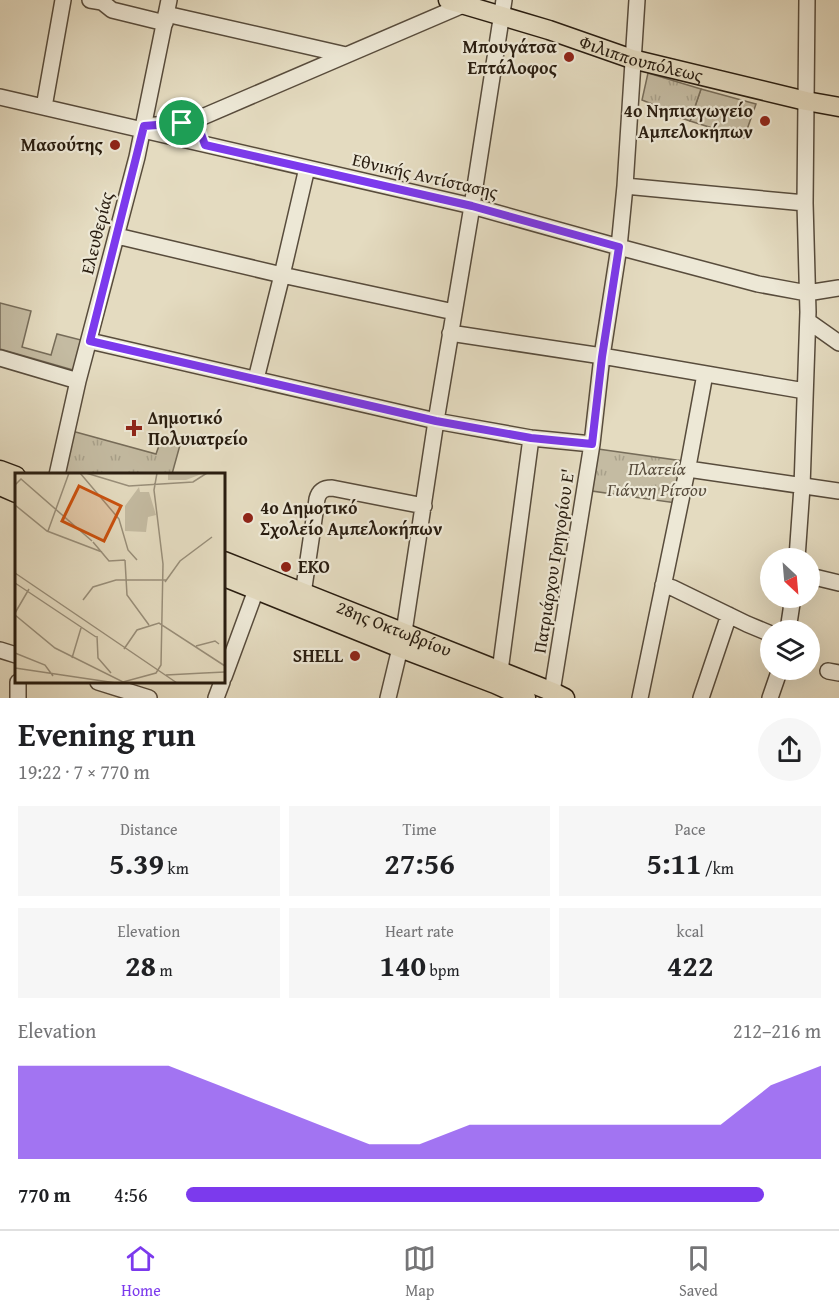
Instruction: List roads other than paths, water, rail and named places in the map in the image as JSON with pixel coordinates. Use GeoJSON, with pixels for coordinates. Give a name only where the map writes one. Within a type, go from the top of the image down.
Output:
{"type":"FeatureCollection","features":[{"type":"Feature","properties":{"kind":"main road","name":"Φιλιππουπόλεως"},"geometry":{"type":"LineString","coordinates":[[456,2],[503,8],[549,30],[632,59],[839,107]]}},
{"type":"Feature","properties":{"kind":"main road"},"geometry":{"type":"LineString","coordinates":[[0,470],[15,476]]}},
{"type":"Feature","properties":{"kind":"main road"},"geometry":{"type":"LineString","coordinates":[[0,486],[15,493]]}},
{"type":"Feature","properties":{"kind":"main road","name":"28ης Οκτωβρίου"},"geometry":{"type":"LineString","coordinates":[[225,561],[303,594],[526,698]]}},
{"type":"Feature","properties":{"kind":"main road","name":"28ης Οκτωβρίου"},"geometry":{"type":"LineString","coordinates":[[225,577],[402,640]]}},
{"type":"Feature","properties":{"kind":"main road","name":"28ης Οκτωβρίου"},"geometry":{"type":"LineString","coordinates":[[496,684],[556,696]]}},
{"type":"Feature","properties":{"kind":"street"},"geometry":{"type":"LineString","coordinates":[[44,107],[63,0]]}},
{"type":"Feature","properties":{"kind":"street"},"geometry":{"type":"LineString","coordinates":[[90,0],[102,2],[112,10],[166,12],[346,56]]}},
{"type":"Feature","properties":{"kind":"street","name":"Πατριάρχου Γρηγορίου Ε'"},"geometry":{"type":"LineString","coordinates":[[556,696],[619,247],[637,0]]}},
{"type":"Feature","properties":{"kind":"street"},"geometry":{"type":"LineString","coordinates":[[798,548],[808,321],[805,203],[807,0]]}},
{"type":"Feature","properties":{"kind":"street"},"geometry":{"type":"LineString","coordinates":[[143,128],[182,123],[200,118],[346,56],[456,2]]}},
{"type":"Feature","properties":{"kind":"street"},"geometry":{"type":"LineString","coordinates":[[388,698],[402,640],[503,8]]}},
{"type":"Feature","properties":{"kind":"street","name":"Ελευθερίας"},"geometry":{"type":"LineString","coordinates":[[57,473],[78,381],[143,128],[166,12]]}},
{"type":"Feature","properties":{"kind":"street","name":"Εθνικής Αντίστασης"},"geometry":{"type":"LineString","coordinates":[[0,98],[143,128],[205,145],[472,206],[758,284],[807,293],[839,288]]}},
{"type":"Feature","properties":{"kind":"street"},"geometry":{"type":"LineString","coordinates":[[200,118],[200,131],[205,145]]}},
{"type":"Feature","properties":{"kind":"street"},"geometry":{"type":"LineString","coordinates":[[256,379],[307,168]]}},
{"type":"Feature","properties":{"kind":"street"},"geometry":{"type":"LineString","coordinates":[[625,186],[805,203]]}},
{"type":"Feature","properties":{"kind":"street"},"geometry":{"type":"LineString","coordinates":[[117,236],[454,312]]}},
{"type":"Feature","properties":{"kind":"street"},"geometry":{"type":"LineString","coordinates":[[808,321],[839,343]]}},
{"type":"Feature","properties":{"kind":"street"},"geometry":{"type":"LineString","coordinates":[[450,333],[805,391]]}},
{"type":"Feature","properties":{"kind":"street"},"geometry":{"type":"LineString","coordinates":[[90,341],[436,421],[531,438],[592,444]]}},
{"type":"Feature","properties":{"kind":"street"},"geometry":{"type":"LineString","coordinates":[[0,357],[78,381]]}},
{"type":"Feature","properties":{"kind":"street"},"geometry":{"type":"LineString","coordinates":[[640,698],[688,469],[705,374]]}},
{"type":"Feature","properties":{"kind":"street"},"geometry":{"type":"LineString","coordinates":[[496,684],[531,438]]}},
{"type":"Feature","properties":{"kind":"street"},"geometry":{"type":"LineString","coordinates":[[688,469],[839,492]]}},
{"type":"Feature","properties":{"kind":"street"},"geometry":{"type":"LineString","coordinates":[[303,594],[317,499],[321,492],[332,488],[424,506]]}},
{"type":"Feature","properties":{"kind":"street"},"geometry":{"type":"LineString","coordinates":[[820,578],[839,583]]}},
{"type":"Feature","properties":{"kind":"street"},"geometry":{"type":"LineString","coordinates":[[663,585],[760,629]]}},
{"type":"Feature","properties":{"kind":"street"},"geometry":{"type":"LineString","coordinates":[[225,674],[256,590]]}},
{"type":"Feature","properties":{"kind":"street"},"geometry":{"type":"LineString","coordinates":[[701,698],[729,615]]}},
{"type":"Feature","properties":{"kind":"street"},"geometry":{"type":"LineString","coordinates":[[0,650],[15,655]]}},
{"type":"Feature","properties":{"kind":"street"},"geometry":{"type":"LineString","coordinates":[[770,698],[776,680]]}},
{"type":"Feature","properties":{"kind":"street"},"geometry":{"type":"LineString","coordinates":[[104,683],[149,698]]}},
{"type":"Feature","properties":{"kind":"street"},"geometry":{"type":"LineString","coordinates":[[216,698],[221,683]]}},
{"type":"Feature","properties":{"kind":"place","name":"Μπουγάτσα Επτάλοφος"},"geometry":{"type":"Point","coordinates":[569,57]}},
{"type":"Feature","properties":{"kind":"place","name":"4ο Νηπιαγωγείο Αμπελοκήπων"},"geometry":{"type":"Point","coordinates":[765,121]}},
{"type":"Feature","properties":{"kind":"place","name":"Μασούτης"},"geometry":{"type":"Point","coordinates":[115,145]}},
{"type":"Feature","properties":{"kind":"place","name":"Δημοτικό Πολυιατρείο"},"geometry":{"type":"Point","coordinates":[134,428]}},
{"type":"Feature","properties":{"kind":"place","name":"4ο Δημοτικό Σχολείο Αμπελοκήπων"},"geometry":{"type":"Point","coordinates":[248,518]}},
{"type":"Feature","properties":{"kind":"place","name":"EKO"},"geometry":{"type":"Point","coordinates":[286,567]}},
{"type":"Feature","properties":{"kind":"place","name":"SHELL"},"geometry":{"type":"Point","coordinates":[355,656]}},
{"type":"Feature","properties":{"kind":"park label","name":"Πλατεία Γιάννη Ρίτσου"},"geometry":{"type":"Point","coordinates":[657,479]}}]}
